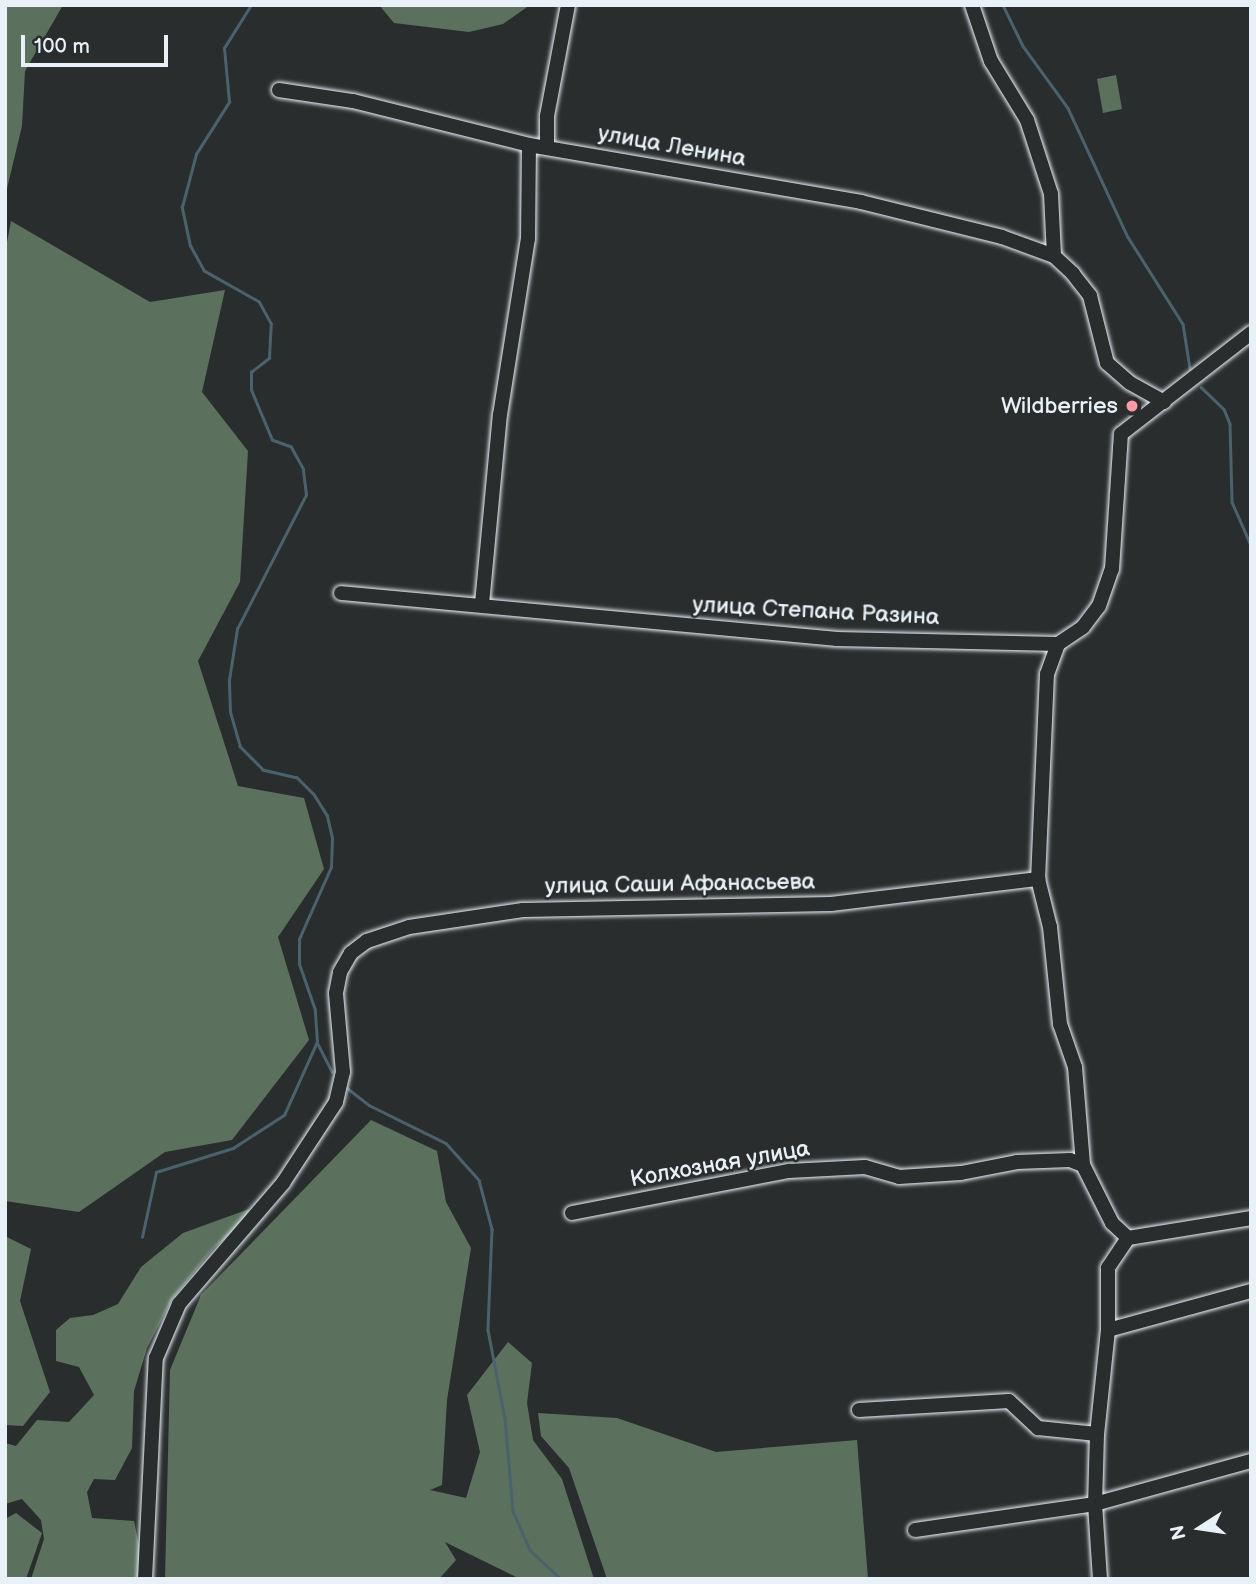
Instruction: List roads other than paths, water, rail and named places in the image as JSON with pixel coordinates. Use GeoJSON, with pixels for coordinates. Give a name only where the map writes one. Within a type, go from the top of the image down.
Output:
{"type":"FeatureCollection","features":[{"type":"Feature","properties":{"kind":"street"},"geometry":{"type":"LineString","coordinates":[[547,147],[547,116],[568,5]]}},
{"type":"Feature","properties":{"kind":"street"},"geometry":{"type":"LineString","coordinates":[[972,5],[991,61],[1027,120],[1051,194],[1054,256],[1090,296],[1107,363],[1130,383],[1164,402]]}},
{"type":"Feature","properties":{"kind":"street","name":"улица Ленина"},"geometry":{"type":"LineString","coordinates":[[279,90],[353,101],[529,145],[861,202],[1002,237],[1054,256]]}},
{"type":"Feature","properties":{"kind":"street"},"geometry":{"type":"LineString","coordinates":[[482,604],[500,415],[528,239],[529,145]]}},
{"type":"Feature","properties":{"kind":"street"},"geometry":{"type":"LineString","coordinates":[[1128,1238],[1112,1223],[1083,1166],[1075,1067],[1060,1024],[1050,927],[1038,879],[1047,674],[1058,644],[1083,627],[1099,606],[1112,569],[1121,434],[1251,333]]}},
{"type":"Feature","properties":{"kind":"street","name":"улица Степана Разина"},"geometry":{"type":"LineString","coordinates":[[341,593],[482,604],[564,616],[835,639],[1058,644]]}},
{"type":"Feature","properties":{"kind":"street","name":"улица Саши Афанасьева"},"geometry":{"type":"LineString","coordinates":[[145,1579],[156,1358],[179,1304],[283,1183],[336,1102],[343,1072],[336,1016],[340,971],[351,953],[389,932],[523,910],[831,904],[1038,879]]}},
{"type":"Feature","properties":{"kind":"street","name":"Колхозная улица"},"geometry":{"type":"LineString","coordinates":[[572,1213],[789,1171],[864,1167],[899,1177],[961,1173],[1017,1162],[1070,1160],[1083,1166]]}},
{"type":"Feature","properties":{"kind":"street"},"geometry":{"type":"LineString","coordinates":[[1100,1579],[1095,1504],[1097,1434],[1108,1330],[1108,1268],[1112,1255],[1128,1238],[1251,1218]]}},
{"type":"Feature","properties":{"kind":"street"},"geometry":{"type":"LineString","coordinates":[[1108,1330],[1251,1291]]}},
{"type":"Feature","properties":{"kind":"street"},"geometry":{"type":"LineString","coordinates":[[859,1410],[1009,1401],[1038,1428],[1097,1434]]}},
{"type":"Feature","properties":{"kind":"street"},"geometry":{"type":"LineString","coordinates":[[915,1530],[1095,1504],[1251,1461]]}},
{"type":"Feature","properties":{"kind":"waterway"},"geometry":{"type":"LineString","coordinates":[[142,1237],[156,1172],[233,1148],[284,1115],[317,1042],[315,1010],[299,964],[299,939],[331,867],[332,838],[327,816],[313,794],[297,778],[263,770],[240,747],[230,712],[229,680],[237,629],[306,495],[303,469],[291,447],[272,440],[251,390],[251,372],[269,358],[271,324],[259,302],[204,271],[190,246],[182,207],[196,154],[229,102],[224,48],[251,5]]}},
{"type":"Feature","properties":{"kind":"waterway"},"geometry":{"type":"LineString","coordinates":[[1003,5],[1023,46],[1068,108],[1128,237],[1183,324],[1190,368]]}},
{"type":"Feature","properties":{"kind":"waterway"},"geometry":{"type":"LineString","coordinates":[[1201,387],[1224,409],[1230,424],[1232,502],[1251,545]]}},
{"type":"Feature","properties":{"kind":"waterway"},"geometry":{"type":"LineString","coordinates":[[318,1044],[332,1072]]}},
{"type":"Feature","properties":{"kind":"waterway"},"geometry":{"type":"LineString","coordinates":[[346,1087],[369,1105],[446,1143],[479,1180],[492,1229],[488,1330],[505,1418],[513,1511],[530,1550],[561,1579]]}},
{"type":"Feature","properties":{"kind":"place","name":"Wildberries"},"geometry":{"type":"Point","coordinates":[1132,406]}}]}
